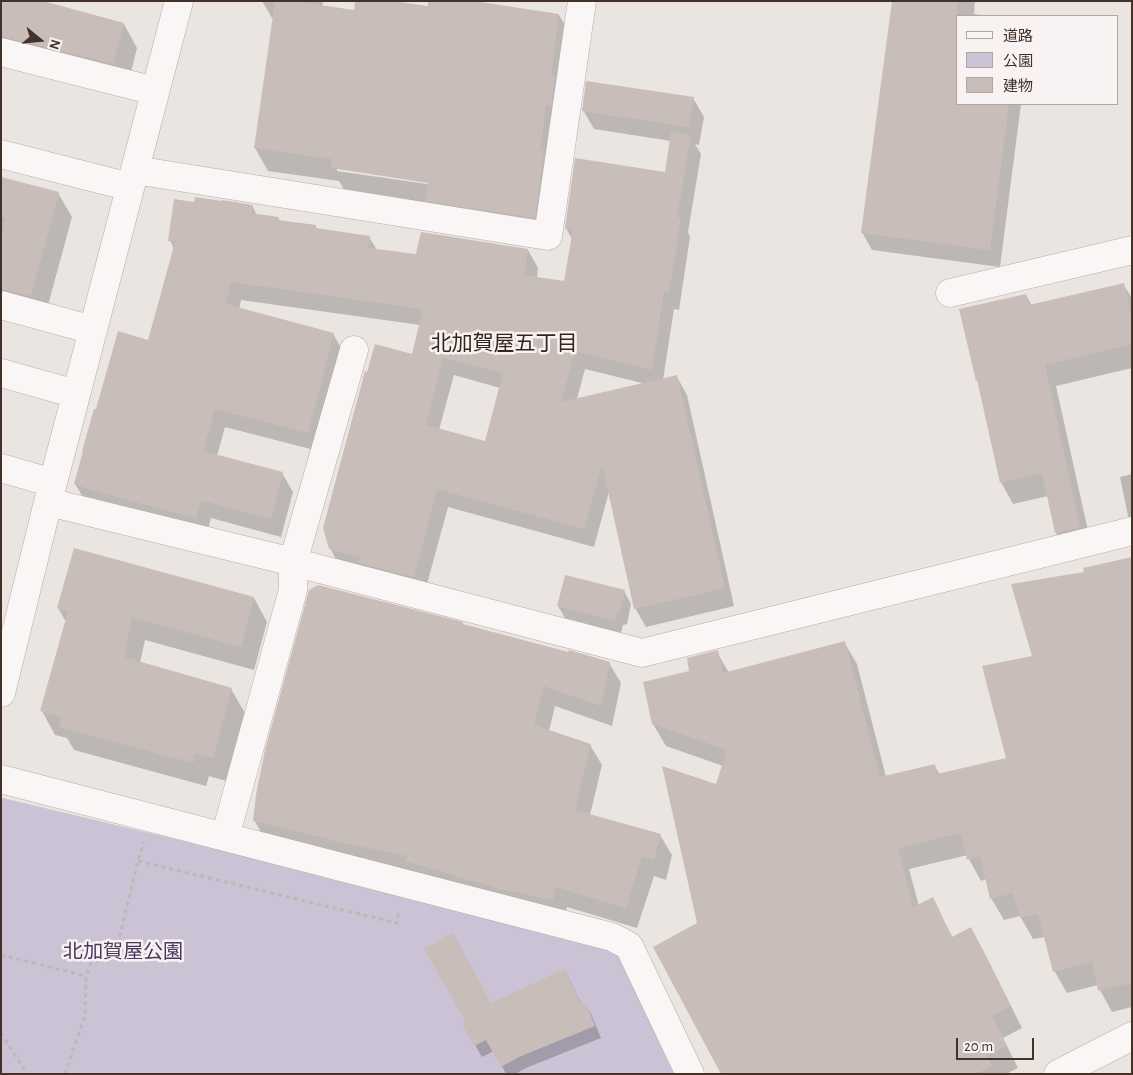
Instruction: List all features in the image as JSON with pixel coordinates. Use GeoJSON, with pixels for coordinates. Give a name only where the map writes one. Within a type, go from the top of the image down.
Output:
{"type":"FeatureCollection","features":[{"type":"Feature","properties":{"kind":"street"},"geometry":{"type":"LineString","coordinates":[[1,693],[76,394],[179,1]]}},
{"type":"Feature","properties":{"kind":"street"},"geometry":{"type":"LineString","coordinates":[[1,154],[133,178],[548,236],[582,1]]}},
{"type":"Feature","properties":{"kind":"street"},"geometry":{"type":"LineString","coordinates":[[1,52],[156,91]]}},
{"type":"Feature","properties":{"kind":"street"},"geometry":{"type":"LineString","coordinates":[[950,293],[1132,250]]}},
{"type":"Feature","properties":{"kind":"street"},"geometry":{"type":"LineString","coordinates":[[1,305],[93,330]]}},
{"type":"Feature","properties":{"kind":"street"},"geometry":{"type":"LineString","coordinates":[[225,837],[293,590],[293,562],[354,350]]}},
{"type":"Feature","properties":{"kind":"street"},"geometry":{"type":"LineString","coordinates":[[1,373],[76,394]]}},
{"type":"Feature","properties":{"kind":"street"},"geometry":{"type":"LineString","coordinates":[[1,468],[51,492],[293,562],[642,653],[1132,531]]}},
{"type":"Feature","properties":{"kind":"street"},"geometry":{"type":"LineString","coordinates":[[1,779],[612,937],[629,946],[690,1074]]}},
{"type":"Feature","properties":{"kind":"street"},"geometry":{"type":"LineString","coordinates":[[1058,1074],[1132,1036]]}},
{"type":"Feature","properties":{"kind":"path"},"geometry":{"type":"LineString","coordinates":[[65,1074],[85,1015],[86,976],[91,963],[115,956],[138,861],[152,818]]}},
{"type":"Feature","properties":{"kind":"path"},"geometry":{"type":"LineString","coordinates":[[138,861],[397,924],[404,883]]}},
{"type":"Feature","properties":{"kind":"path"},"geometry":{"type":"LineString","coordinates":[[1,955],[86,976]]}},
{"type":"Feature","properties":{"kind":"path"},"geometry":{"type":"LineString","coordinates":[[1,1033],[27,1074]]}},
{"type":"Feature","properties":{"kind":"green space","name":"北加賀屋公園"},"geometry":{"type":"Polygon","coordinates":[[[1,799],[396,892],[624,952],[679,1074],[1,1074],[1,799]]]}},
{"type":"Feature","properties":{"kind":"building"},"geometry":{"type":"Polygon","coordinates":[[[1,1],[43,1],[124,23],[113,64],[1,36],[1,1]]]}},
{"type":"Feature","properties":{"kind":"building"},"geometry":{"type":"Polygon","coordinates":[[[275,1],[307,1],[307,3],[354,10],[355,1],[392,1],[428,6],[428,1],[474,1],[559,14],[551,75],[555,76],[551,106],[546,105],[540,150],[544,151],[535,218],[425,201],[428,183],[331,168],[332,159],[254,148],[275,1]]]}},
{"type":"Feature","properties":{"kind":"building"},"geometry":{"type":"Polygon","coordinates":[[[892,1],[957,1],[956,105],[1009,105],[990,250],[861,233],[892,1]]]}},
{"type":"Feature","properties":{"kind":"building"},"geometry":{"type":"Polygon","coordinates":[[[586,81],[694,97],[689,127],[582,111],[586,81]]]}},
{"type":"Feature","properties":{"kind":"building"},"geometry":{"type":"Polygon","coordinates":[[[671,132],[691,135],[677,217],[681,218],[669,292],[664,291],[652,370],[575,351],[561,402],[677,375],[725,588],[634,609],[602,464],[584,529],[437,489],[414,577],[356,562],[363,558],[329,549],[323,528],[365,371],[367,372],[375,344],[412,354],[423,309],[231,282],[226,304],[334,333],[308,433],[215,409],[203,451],[283,472],[271,519],[201,500],[196,518],[74,484],[94,409],[96,409],[118,331],[148,340],[175,242],[168,241],[174,199],[194,202],[195,197],[253,205],[251,213],[279,217],[278,220],[316,225],[316,228],[370,236],[368,248],[416,254],[421,232],[528,249],[524,275],[564,281],[573,229],[565,228],[575,158],[665,172],[671,132]],[[443,358],[426,425],[485,441],[503,373],[443,358]]]}},
{"type":"Feature","properties":{"kind":"building"},"geometry":{"type":"Polygon","coordinates":[[[1,177],[59,192],[31,296],[1,289],[1,235],[6,218],[1,217],[1,177]]]}},
{"type":"Feature","properties":{"kind":"building"},"geometry":{"type":"Polygon","coordinates":[[[1124,283],[1132,316],[1132,344],[1045,365],[1080,528],[1055,533],[1042,473],[1000,483],[959,309],[1026,294],[1029,305],[1124,283]]]}},
{"type":"Feature","properties":{"kind":"building"},"geometry":{"type":"Polygon","coordinates":[[[74,548],[254,597],[241,647],[132,617],[124,657],[232,688],[213,758],[195,753],[193,763],[59,727],[62,717],[40,711],[68,611],[57,608],[74,548]]]}},
{"type":"Feature","properties":{"kind":"building"},"geometry":{"type":"Polygon","coordinates":[[[1132,557],[1132,983],[1098,991],[1092,962],[1053,972],[1038,914],[1020,918],[1013,893],[990,899],[980,856],[967,860],[961,833],[898,848],[913,907],[933,897],[952,937],[971,927],[1011,1006],[992,1016],[1007,1046],[987,1056],[992,1066],[976,1074],[721,1074],[653,947],[697,923],[662,766],[716,784],[727,750],[652,724],[643,682],[689,671],[687,658],[718,650],[723,673],[845,641],[880,777],[935,764],[937,774],[1006,758],[982,666],[1032,656],[1011,584],[1084,572],[1083,568],[1132,557]]]}},
{"type":"Feature","properties":{"kind":"building"},"geometry":{"type":"Polygon","coordinates":[[[565,575],[625,590],[620,612],[617,613],[615,621],[557,606],[565,575]]]}},
{"type":"Feature","properties":{"kind":"building"},"geometry":{"type":"Polygon","coordinates":[[[318,585],[610,662],[601,706],[544,686],[534,725],[591,744],[575,810],[661,834],[654,860],[642,856],[626,908],[556,887],[553,900],[500,889],[405,861],[407,856],[334,841],[253,821],[265,750],[309,590],[318,585]]]}},
{"type":"Feature","properties":{"kind":"building"},"geometry":{"type":"Polygon","coordinates":[[[453,932],[491,1003],[565,969],[581,1005],[586,1003],[595,1026],[519,1057],[501,1067],[486,1040],[474,1046],[462,1024],[466,1022],[424,949],[453,932]]]}},
{"type":"Feature","properties":{"kind":"district","name":"北加賀屋五丁目"},"geometry":{"type":"Point","coordinates":[504,344]}}]}
